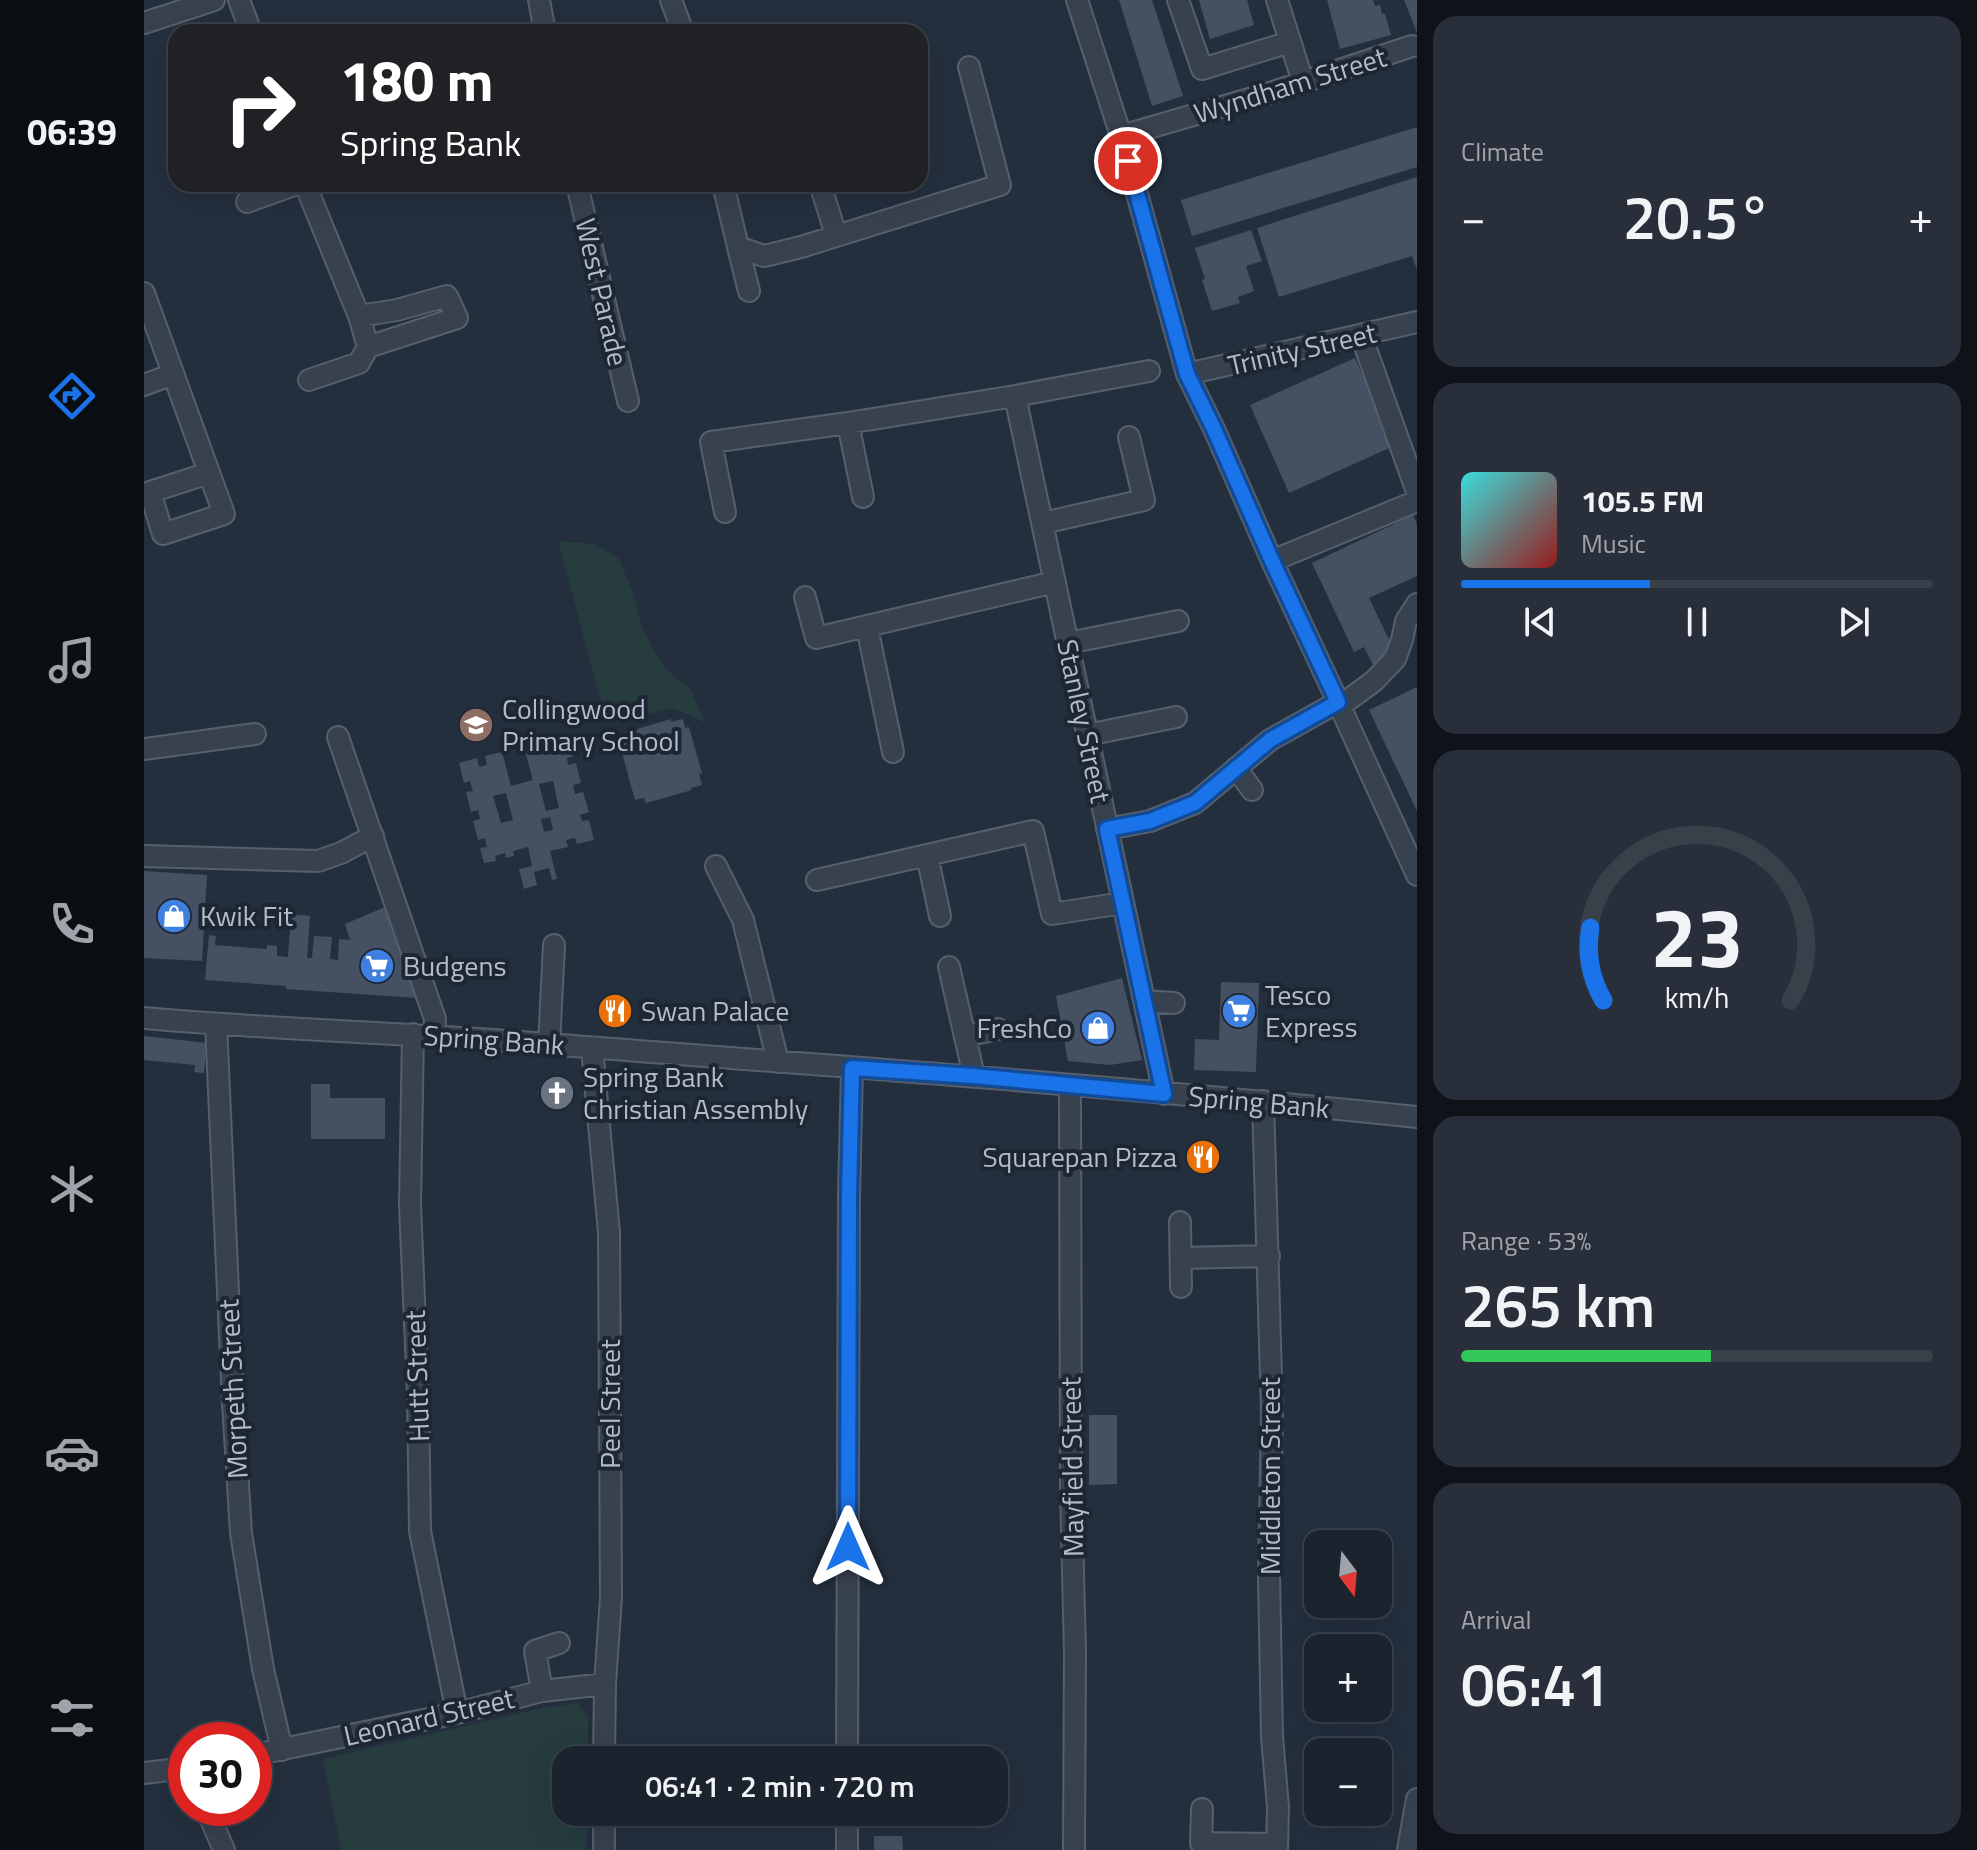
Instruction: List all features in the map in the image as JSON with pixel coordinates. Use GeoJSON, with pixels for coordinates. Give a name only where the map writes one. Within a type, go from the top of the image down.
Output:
{"type":"FeatureCollection","features":[{"type":"Feature","properties":{"kind":"street"},"geometry":{"type":"LineString","coordinates":[[144,23],[214,0]]}},
{"type":"Feature","properties":{"kind":"street"},"geometry":{"type":"LineString","coordinates":[[239,0],[248,24]]}},
{"type":"Feature","properties":{"kind":"street"},"geometry":{"type":"LineString","coordinates":[[539,0],[544,24]]}},
{"type":"Feature","properties":{"kind":"street"},"geometry":{"type":"LineString","coordinates":[[671,0],[680,24]]}},
{"type":"Feature","properties":{"kind":"street"},"geometry":{"type":"LineString","coordinates":[[1077,0],[1121,136],[1187,374],[1417,875]]}},
{"type":"Feature","properties":{"kind":"street"},"geometry":{"type":"LineString","coordinates":[[1178,0],[1202,69],[1290,42]]}},
{"type":"Feature","properties":{"kind":"street"},"geometry":{"type":"LineString","coordinates":[[1277,0],[1303,82]]}},
{"type":"Feature","properties":{"kind":"street","name":"Wyndham Street"},"geometry":{"type":"LineString","coordinates":[[1121,136],[1412,46]]}},
{"type":"Feature","properties":{"kind":"street"},"geometry":{"type":"LineString","coordinates":[[738,247],[764,256],[1000,185],[969,67]]}},
{"type":"Feature","properties":{"kind":"street"},"geometry":{"type":"LineString","coordinates":[[247,202],[275,192]]}},
{"type":"Feature","properties":{"kind":"street"},"geometry":{"type":"LineString","coordinates":[[308,192],[359,316],[368,347]]}},
{"type":"Feature","properties":{"kind":"street","name":"West Parade"},"geometry":{"type":"LineString","coordinates":[[579,192],[628,401]]}},
{"type":"Feature","properties":{"kind":"street"},"geometry":{"type":"LineString","coordinates":[[725,192],[749,291]]}},
{"type":"Feature","properties":{"kind":"street"},"geometry":{"type":"LineString","coordinates":[[823,192],[836,235]]}},
{"type":"Feature","properties":{"kind":"street"},"geometry":{"type":"LineString","coordinates":[[144,293],[209,473]]}},
{"type":"Feature","properties":{"kind":"street"},"geometry":{"type":"LineString","coordinates":[[309,380],[359,363],[368,347],[457,318],[447,296],[397,310],[359,316]]}},
{"type":"Feature","properties":{"kind":"street","name":"Trinity Street"},"geometry":{"type":"LineString","coordinates":[[1187,374],[1417,322]]}},
{"type":"Feature","properties":{"kind":"street"},"geometry":{"type":"LineString","coordinates":[[1361,335],[1417,492]]}},
{"type":"Feature","properties":{"kind":"street"},"geometry":{"type":"LineString","coordinates":[[725,512],[711,442],[1015,396],[1149,371]]}},
{"type":"Feature","properties":{"kind":"street"},"geometry":{"type":"LineString","coordinates":[[144,385],[173,374]]}},
{"type":"Feature","properties":{"kind":"street","name":"Stanley Street"},"geometry":{"type":"LineString","coordinates":[[1015,396],[1164,1094]]}},
{"type":"Feature","properties":{"kind":"street"},"geometry":{"type":"LineString","coordinates":[[848,423],[863,497]]}},
{"type":"Feature","properties":{"kind":"street"},"geometry":{"type":"LineString","coordinates":[[1043,523],[1144,500],[1129,437]]}},
{"type":"Feature","properties":{"kind":"street"},"geometry":{"type":"LineString","coordinates":[[1272,561],[1417,501]]}},
{"type":"Feature","properties":{"kind":"street"},"geometry":{"type":"LineString","coordinates":[[805,597],[816,638],[1055,582]]}},
{"type":"Feature","properties":{"kind":"street"},"geometry":{"type":"LineString","coordinates":[[1107,829],[1150,821],[1195,803],[1270,740],[1339,704],[1374,681],[1395,659],[1406,621],[1417,604]]}},
{"type":"Feature","properties":{"kind":"street"},"geometry":{"type":"LineString","coordinates":[[1068,643],[1178,621]]}},
{"type":"Feature","properties":{"kind":"street"},"geometry":{"type":"LineString","coordinates":[[867,627],[893,752]]}},
{"type":"Feature","properties":{"kind":"street"},"geometry":{"type":"LineString","coordinates":[[1087,735],[1176,717]]}},
{"type":"Feature","properties":{"kind":"street"},"geometry":{"type":"LineString","coordinates":[[144,749],[255,734]]}},
{"type":"Feature","properties":{"kind":"street"},"geometry":{"type":"LineString","coordinates":[[338,737],[435,1019],[434,1036]]}},
{"type":"Feature","properties":{"kind":"street"},"geometry":{"type":"LineString","coordinates":[[1236,768],[1252,790]]}},
{"type":"Feature","properties":{"kind":"street"},"geometry":{"type":"LineString","coordinates":[[817,880],[1033,831],[1052,914],[1123,903]]}},
{"type":"Feature","properties":{"kind":"street"},"geometry":{"type":"LineString","coordinates":[[144,856],[318,861],[373,836]]}},
{"type":"Feature","properties":{"kind":"street"},"geometry":{"type":"LineString","coordinates":[[927,855],[940,916]]}},
{"type":"Feature","properties":{"kind":"street"},"geometry":{"type":"LineString","coordinates":[[716,866],[743,920],[778,1062]]}},
{"type":"Feature","properties":{"kind":"street"},"geometry":{"type":"LineString","coordinates":[[549,1044],[554,945]]}},
{"type":"Feature","properties":{"kind":"street"},"geometry":{"type":"LineString","coordinates":[[949,967],[974,1076]]}},
{"type":"Feature","properties":{"kind":"street"},"geometry":{"type":"LineString","coordinates":[[1144,1001],[1174,1003]]}},
{"type":"Feature","properties":{"kind":"street","name":"Spring Bank"},"geometry":{"type":"LineString","coordinates":[[144,1018],[413,1034],[974,1076],[1417,1117]]}},
{"type":"Feature","properties":{"kind":"street","name":"Morpeth Street"},"geometry":{"type":"LineString","coordinates":[[216,1024],[241,1533],[263,1669],[282,1750]]}},
{"type":"Feature","properties":{"kind":"street"},"geometry":{"type":"LineString","coordinates":[[965,1036],[998,1029]]}},
{"type":"Feature","properties":{"kind":"street","name":"Hutt Street"},"geometry":{"type":"LineString","coordinates":[[413,1034],[410,1205],[420,1531],[457,1713]]}},
{"type":"Feature","properties":{"kind":"street","name":"Peel Street"},"geometry":{"type":"LineString","coordinates":[[592,1048],[609,1233],[611,1597],[604,1746]]}},
{"type":"Feature","properties":{"kind":"street"},"geometry":{"type":"LineString","coordinates":[[847,1746],[852,1068]]}},
{"type":"Feature","properties":{"kind":"street","name":"Mayfield Street"},"geometry":{"type":"LineString","coordinates":[[1070,1085],[1074,1850]]}},
{"type":"Feature","properties":{"kind":"street","name":"Middleton Street"},"geometry":{"type":"LineString","coordinates":[[1263,1101],[1272,1412],[1269,1591],[1277,1847]]}},
{"type":"Feature","properties":{"kind":"street"},"geometry":{"type":"LineString","coordinates":[[1180,1222],[1181,1287]]}},
{"type":"Feature","properties":{"kind":"street"},"geometry":{"type":"LineString","coordinates":[[1181,1258],[1269,1256]]}},
{"type":"Feature","properties":{"kind":"street"},"geometry":{"type":"LineString","coordinates":[[542,1691],[535,1651],[559,1643]]}},
{"type":"Feature","properties":{"kind":"street","name":"Leonard Street"},"geometry":{"type":"LineString","coordinates":[[272,1752],[457,1713],[542,1691],[605,1684]]}},
{"type":"Feature","properties":{"kind":"street"},"geometry":{"type":"LineString","coordinates":[[144,1773],[168,1770]]}},
{"type":"Feature","properties":{"kind":"street"},"geometry":{"type":"LineString","coordinates":[[1408,1850],[1417,1799]]}},
{"type":"Feature","properties":{"kind":"street"},"geometry":{"type":"LineString","coordinates":[[1202,1809],[1201,1843],[1277,1847]]}},
{"type":"Feature","properties":{"kind":"street"},"geometry":{"type":"LineString","coordinates":[[214,1826],[224,1850]]}},
{"type":"Feature","properties":{"kind":"street"},"geometry":{"type":"LineString","coordinates":[[604,1826],[604,1850]]}},
{"type":"Feature","properties":{"kind":"street"},"geometry":{"type":"LineString","coordinates":[[847,1826],[847,1850]]}},
{"type":"Feature","properties":{"kind":"green space"},"geometry":{"type":"Polygon","coordinates":[[[558,541],[596,544],[619,559],[633,593],[642,629],[666,669],[690,689],[706,723],[673,708],[607,724],[558,541]]]}},
{"type":"Feature","properties":{"kind":"green space"},"geometry":{"type":"Polygon","coordinates":[[[577,1703],[588,1716],[588,1746],[552,1746],[552,1826],[587,1826],[586,1850],[341,1850],[323,1759],[547,1707],[577,1703]]]}},
{"type":"Feature","properties":{"kind":"building"},"geometry":{"type":"Polygon","coordinates":[[[1119,0],[1152,0],[1183,96],[1152,106],[1119,0]]]}},
{"type":"Feature","properties":{"kind":"building"},"geometry":{"type":"Polygon","coordinates":[[[1199,0],[1247,0],[1254,25],[1210,39],[1199,0]]]}},
{"type":"Feature","properties":{"kind":"building"},"geometry":{"type":"Polygon","coordinates":[[[1327,0],[1373,0],[1385,14],[1391,35],[1340,49],[1327,0]]]}},
{"type":"Feature","properties":{"kind":"building"},"geometry":{"type":"Polygon","coordinates":[[[1404,0],[1417,0],[1417,33],[1404,0]]]}},
{"type":"Feature","properties":{"kind":"building"},"geometry":{"type":"Polygon","coordinates":[[[1417,127],[1417,167],[1192,236],[1181,200],[1417,127]]]}},
{"type":"Feature","properties":{"kind":"building"},"geometry":{"type":"Polygon","coordinates":[[[1417,177],[1417,270],[1412,256],[1279,297],[1257,228],[1417,177]]]}},
{"type":"Feature","properties":{"kind":"building"},"geometry":{"type":"Polygon","coordinates":[[[1251,230],[1262,261],[1246,266],[1254,291],[1238,297],[1240,303],[1212,311],[1195,248],[1251,230]]]}},
{"type":"Feature","properties":{"kind":"building"},"geometry":{"type":"Polygon","coordinates":[[[1355,358],[1394,446],[1289,493],[1250,405],[1355,358]]]}},
{"type":"Feature","properties":{"kind":"building"},"geometry":{"type":"Polygon","coordinates":[[[1413,515],[1417,524],[1417,576],[1369,598],[1396,654],[1373,665],[1364,647],[1354,652],[1312,563],[1413,515]]]}},
{"type":"Feature","properties":{"kind":"building"},"geometry":{"type":"Polygon","coordinates":[[[1417,687],[1417,811],[1369,710],[1417,687]]]}},
{"type":"Feature","properties":{"kind":"building"},"geometry":{"type":"Polygon","coordinates":[[[671,719],[671,722],[683,719],[685,728],[689,727],[702,773],[699,774],[702,785],[646,803],[644,798],[635,800],[617,735],[671,719]]]}},
{"type":"Feature","properties":{"kind":"building","name":"Collingwood Primary School"},"geometry":{"type":"Polygon","coordinates":[[[567,735],[573,756],[567,758],[568,765],[576,763],[581,783],[573,785],[575,794],[583,792],[589,812],[580,815],[582,821],[589,820],[594,840],[577,844],[575,838],[566,840],[568,847],[550,851],[557,879],[552,880],[549,868],[534,872],[537,885],[524,889],[519,869],[532,866],[528,847],[513,851],[514,856],[506,858],[505,853],[495,856],[496,861],[484,863],[480,848],[487,847],[485,838],[478,840],[473,821],[480,819],[478,810],[471,812],[466,792],[473,791],[470,781],[464,783],[459,763],[477,758],[479,767],[487,765],[485,756],[502,752],[511,786],[533,780],[524,747],[541,742],[543,750],[552,748],[550,739],[567,735]],[[553,781],[539,784],[546,811],[559,808],[553,781]],[[506,793],[493,796],[501,823],[513,820],[506,793]],[[550,817],[541,819],[544,832],[553,830],[550,817]]]}},
{"type":"Feature","properties":{"kind":"building","name":"Kwik Fit"},"geometry":{"type":"Polygon","coordinates":[[[144,871],[207,875],[202,961],[144,958],[144,871]]]}},
{"type":"Feature","properties":{"kind":"building"},"geometry":{"type":"Polygon","coordinates":[[[385,907],[417,998],[205,980],[209,935],[216,936],[215,945],[267,949],[267,945],[277,946],[277,956],[288,957],[291,914],[310,916],[307,958],[312,958],[314,936],[332,937],[330,959],[338,960],[339,939],[350,940],[345,924],[385,907]]]}},
{"type":"Feature","properties":{"kind":"building","name":"FreshCo"},"geometry":{"type":"Polygon","coordinates":[[[1122,978],[1142,1060],[1110,1065],[1068,1061],[1056,996],[1122,978]]]}},
{"type":"Feature","properties":{"kind":"building","name":"Tesco Express"},"geometry":{"type":"Polygon","coordinates":[[[1221,982],[1259,983],[1256,1072],[1194,1070],[1195,1039],[1219,1040],[1221,982]]]}},
{"type":"Feature","properties":{"kind":"building"},"geometry":{"type":"Polygon","coordinates":[[[144,1036],[207,1043],[204,1073],[194,1072],[195,1065],[144,1060],[144,1036]]]}},
{"type":"Feature","properties":{"kind":"building"},"geometry":{"type":"Polygon","coordinates":[[[311,1084],[330,1084],[330,1098],[385,1098],[385,1139],[311,1139],[311,1084]]]}},
{"type":"Feature","properties":{"kind":"building"},"geometry":{"type":"Polygon","coordinates":[[[1089,1415],[1117,1415],[1117,1484],[1089,1485],[1089,1415]]]}},
{"type":"Feature","properties":{"kind":"building"},"geometry":{"type":"Polygon","coordinates":[[[874,1836],[902,1836],[903,1850],[874,1850],[874,1836]]]}},
{"type":"Feature","properties":{"kind":"place","name":"Collingwood Primary School"},"geometry":{"type":"Point","coordinates":[476,725]}},
{"type":"Feature","properties":{"kind":"place","name":"Kwik Fit"},"geometry":{"type":"Point","coordinates":[174,916]}},
{"type":"Feature","properties":{"kind":"place","name":"Budgens"},"geometry":{"type":"Point","coordinates":[377,966]}},
{"type":"Feature","properties":{"kind":"place","name":"Swan Palace"},"geometry":{"type":"Point","coordinates":[615,1011]}},
{"type":"Feature","properties":{"kind":"place","name":"Tesco Express"},"geometry":{"type":"Point","coordinates":[1239,1011]}},
{"type":"Feature","properties":{"kind":"place","name":"FreshCo"},"geometry":{"type":"Point","coordinates":[1098,1028]}},
{"type":"Feature","properties":{"kind":"place","name":"Spring Bank Christian Assembly"},"geometry":{"type":"Point","coordinates":[557,1093]}},
{"type":"Feature","properties":{"kind":"place","name":"Squarepan Pizza"},"geometry":{"type":"Point","coordinates":[1203,1157]}},
{"type":"Feature","properties":{"kind":"route"},"geometry":{"type":"LineString","coordinates":[[848,1547],[852,1068],[1164,1094],[1107,829],[1150,821],[1195,803],[1270,740],[1338,702],[1187,374],[1128,161]]}}]}
